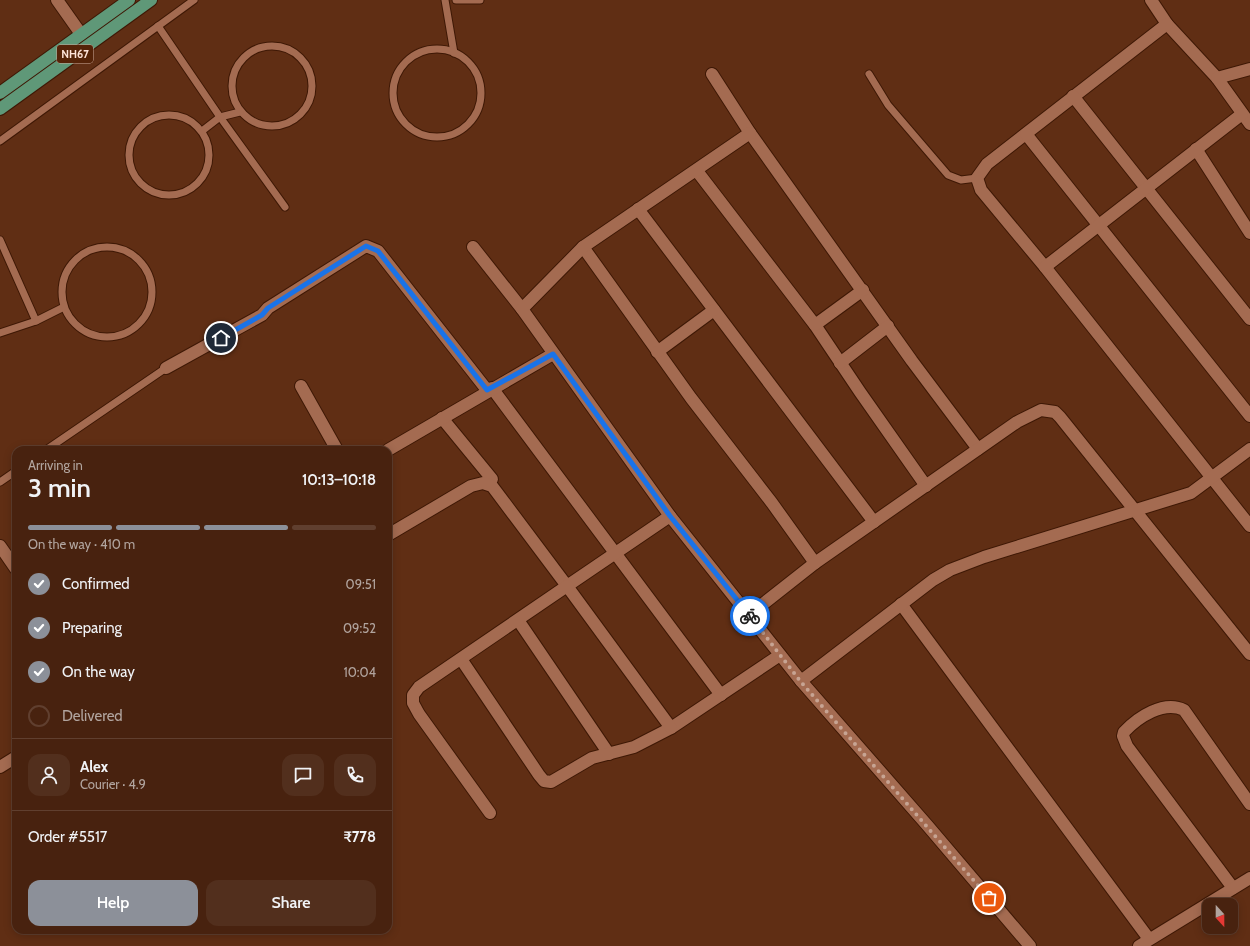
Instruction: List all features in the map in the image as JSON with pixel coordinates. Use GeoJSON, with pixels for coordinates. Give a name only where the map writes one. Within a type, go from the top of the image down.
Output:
{"type":"FeatureCollection","features":[{"type":"Feature","properties":{"kind":"highway","name":"NH67"},"geometry":{"type":"LineString","coordinates":[[0,93],[129,0]]}},
{"type":"Feature","properties":{"kind":"highway","name":"NH67"},"geometry":{"type":"LineString","coordinates":[[0,109],[151,0]]}},
{"type":"Feature","properties":{"kind":"street"},"geometry":{"type":"LineString","coordinates":[[57,0],[81,34]]}},
{"type":"Feature","properties":{"kind":"street"},"geometry":{"type":"LineString","coordinates":[[1151,0],[1167,24],[1217,78],[1250,124]]}},
{"type":"Feature","properties":{"kind":"street"},"geometry":{"type":"LineString","coordinates":[[1167,24],[987,164],[977,178],[981,190],[1045,267],[1250,526]]}},
{"type":"Feature","properties":{"kind":"street"},"geometry":{"type":"LineString","coordinates":[[1217,78],[1250,69]]}},
{"type":"Feature","properties":{"kind":"street"},"geometry":{"type":"LineString","coordinates":[[712,74],[750,133],[978,449]]}},
{"type":"Feature","properties":{"kind":"street"},"geometry":{"type":"LineString","coordinates":[[1073,96],[1250,319]]}},
{"type":"Feature","properties":{"kind":"street"},"geometry":{"type":"LineString","coordinates":[[1045,267],[1242,114]]}},
{"type":"Feature","properties":{"kind":"street"},"geometry":{"type":"LineString","coordinates":[[522,309],[583,247],[697,171],[750,133]]}},
{"type":"Feature","properties":{"kind":"street"},"geometry":{"type":"LineString","coordinates":[[1026,134],[1250,416]]}},
{"type":"Feature","properties":{"kind":"street"},"geometry":{"type":"LineString","coordinates":[[1196,149],[1250,233]]}},
{"type":"Feature","properties":{"kind":"street"},"geometry":{"type":"LineString","coordinates":[[697,171],[815,325],[926,486]]}},
{"type":"Feature","properties":{"kind":"street"},"geometry":{"type":"LineString","coordinates":[[638,209],[874,522]]}},
{"type":"Feature","properties":{"kind":"street"},"geometry":{"type":"LineString","coordinates":[[166,368],[262,315],[268,308],[366,246],[378,251],[487,390],[492,388]]}},
{"type":"Feature","properties":{"kind":"street"},"geometry":{"type":"LineString","coordinates":[[473,247],[522,309],[670,516],[801,682],[927,825],[1030,946]]}},
{"type":"Feature","properties":{"kind":"street"},"geometry":{"type":"LineString","coordinates":[[583,247],[657,352],[815,563]]}},
{"type":"Feature","properties":{"kind":"street"},"geometry":{"type":"LineString","coordinates":[[815,325],[863,290]]}},
{"type":"Feature","properties":{"kind":"street"},"geometry":{"type":"LineString","coordinates":[[657,352],[714,310]]}},
{"type":"Feature","properties":{"kind":"street"},"geometry":{"type":"LineString","coordinates":[[840,363],[888,326]]}},
{"type":"Feature","properties":{"kind":"street"},"geometry":{"type":"LineString","coordinates":[[392,448],[492,388],[553,354]]}},
{"type":"Feature","properties":{"kind":"street"},"geometry":{"type":"LineString","coordinates":[[301,386],[335,446]]}},
{"type":"Feature","properties":{"kind":"street"},"geometry":{"type":"LineString","coordinates":[[492,388],[721,695]]}},
{"type":"Feature","properties":{"kind":"street"},"geometry":{"type":"LineString","coordinates":[[749,615],[815,563],[978,449],[1033,412],[1041,410],[1055,412],[1137,511],[1250,654]]}},
{"type":"Feature","properties":{"kind":"street"},"geometry":{"type":"LineString","coordinates":[[442,418],[492,479]]}},
{"type":"Feature","properties":{"kind":"street"},"geometry":{"type":"LineString","coordinates":[[801,682],[901,604],[950,570],[984,557],[1137,511],[1191,493],[1250,449]]}},
{"type":"Feature","properties":{"kind":"street"},"geometry":{"type":"LineString","coordinates":[[392,532],[472,486],[483,483],[492,486],[671,728]]}},
{"type":"Feature","properties":{"kind":"street"},"geometry":{"type":"LineString","coordinates":[[490,813],[418,714],[413,703],[413,695],[419,687],[670,516]]}},
{"type":"Feature","properties":{"kind":"street"},"geometry":{"type":"LineString","coordinates":[[0,546],[12,563]]}},
{"type":"Feature","properties":{"kind":"street"},"geometry":{"type":"LineString","coordinates":[[901,604],[1150,939]]}},
{"type":"Feature","properties":{"kind":"street"},"geometry":{"type":"LineString","coordinates":[[518,620],[609,754]]}},
{"type":"Feature","properties":{"kind":"street"},"geometry":{"type":"LineString","coordinates":[[461,659],[544,781],[551,782],[592,758],[634,747],[671,728],[780,655]]}},
{"type":"Feature","properties":{"kind":"street"},"geometry":{"type":"LineString","coordinates":[[1233,888],[1127,746],[1123,736],[1124,732],[1148,713],[1160,708],[1173,706],[1184,710],[1250,804]]}},
{"type":"Feature","properties":{"kind":"street"},"geometry":{"type":"LineString","coordinates":[[0,767],[12,760]]}},
{"type":"Feature","properties":{"kind":"street"},"geometry":{"type":"LineString","coordinates":[[1139,946],[1250,878]]}},
{"type":"Feature","properties":{"kind":"lane"},"geometry":{"type":"LineString","coordinates":[[0,141],[194,0]]}},
{"type":"Feature","properties":{"kind":"lane"},"geometry":{"type":"LineString","coordinates":[[445,0],[454,53]]}},
{"type":"Feature","properties":{"kind":"lane"},"geometry":{"type":"LineString","coordinates":[[456,0],[475,0]]}},
{"type":"Feature","properties":{"kind":"lane"},"geometry":{"type":"LineString","coordinates":[[158,26],[220,117],[285,207]]}},
{"type":"Feature","properties":{"kind":"lane"},"geometry":{"type":"LineString","coordinates":[[277,46],[295,53],[305,63],[313,82],[312,96],[303,113],[292,122],[278,127],[263,126],[250,121],[240,112],[233,100],[231,86],[237,66],[246,56],[258,48],[277,46]]}},
{"type":"Feature","properties":{"kind":"lane"},"geometry":{"type":"LineString","coordinates":[[437,49],[454,53],[462,56],[478,74],[482,89],[480,104],[471,122],[459,132],[444,137],[433,137],[414,131],[402,121],[395,108],[393,93],[399,72],[409,60],[422,52],[437,49]]}},
{"type":"Feature","properties":{"kind":"lane"},"geometry":{"type":"LineString","coordinates":[[869,74],[888,105],[948,175],[961,180],[977,178]]}},
{"type":"Feature","properties":{"kind":"lane"},"geometry":{"type":"LineString","coordinates":[[202,131],[220,117],[240,112]]}},
{"type":"Feature","properties":{"kind":"lane"},"geometry":{"type":"LineString","coordinates":[[169,115],[179,116],[192,122],[202,131],[210,151],[208,165],[199,182],[188,191],[175,195],[160,195],[147,190],[137,180],[131,169],[128,155],[134,135],[143,124],[155,117],[169,115]]}},
{"type":"Feature","properties":{"kind":"lane"},"geometry":{"type":"LineString","coordinates":[[0,240],[36,321]]}},
{"type":"Feature","properties":{"kind":"lane"},"geometry":{"type":"LineString","coordinates":[[107,246],[118,248],[132,254],[144,265],[148,272],[152,287],[151,303],[141,322],[129,332],[114,337],[97,336],[83,330],[71,320],[64,307],[61,291],[67,269],[77,257],[91,249],[107,246]]}},
{"type":"Feature","properties":{"kind":"lane"},"geometry":{"type":"LineString","coordinates":[[0,333],[36,321],[64,307]]}},
{"type":"Feature","properties":{"kind":"lane"},"geometry":{"type":"LineString","coordinates":[[52,446],[166,368]]}},
{"type":"Feature","properties":{"kind":"lane"},"geometry":{"type":"LineString","coordinates":[[0,482],[12,474]]}},
{"type":"Feature","properties":{"kind":"way so far"},"geometry":{"type":"LineString","coordinates":[[750,616],[801,682],[989,898]]}},
{"type":"Feature","properties":{"kind":"route"},"geometry":{"type":"LineString","coordinates":[[221,338],[262,315],[268,308],[366,246],[378,251],[487,390],[553,354],[633,462],[670,516],[750,616]]}}]}
